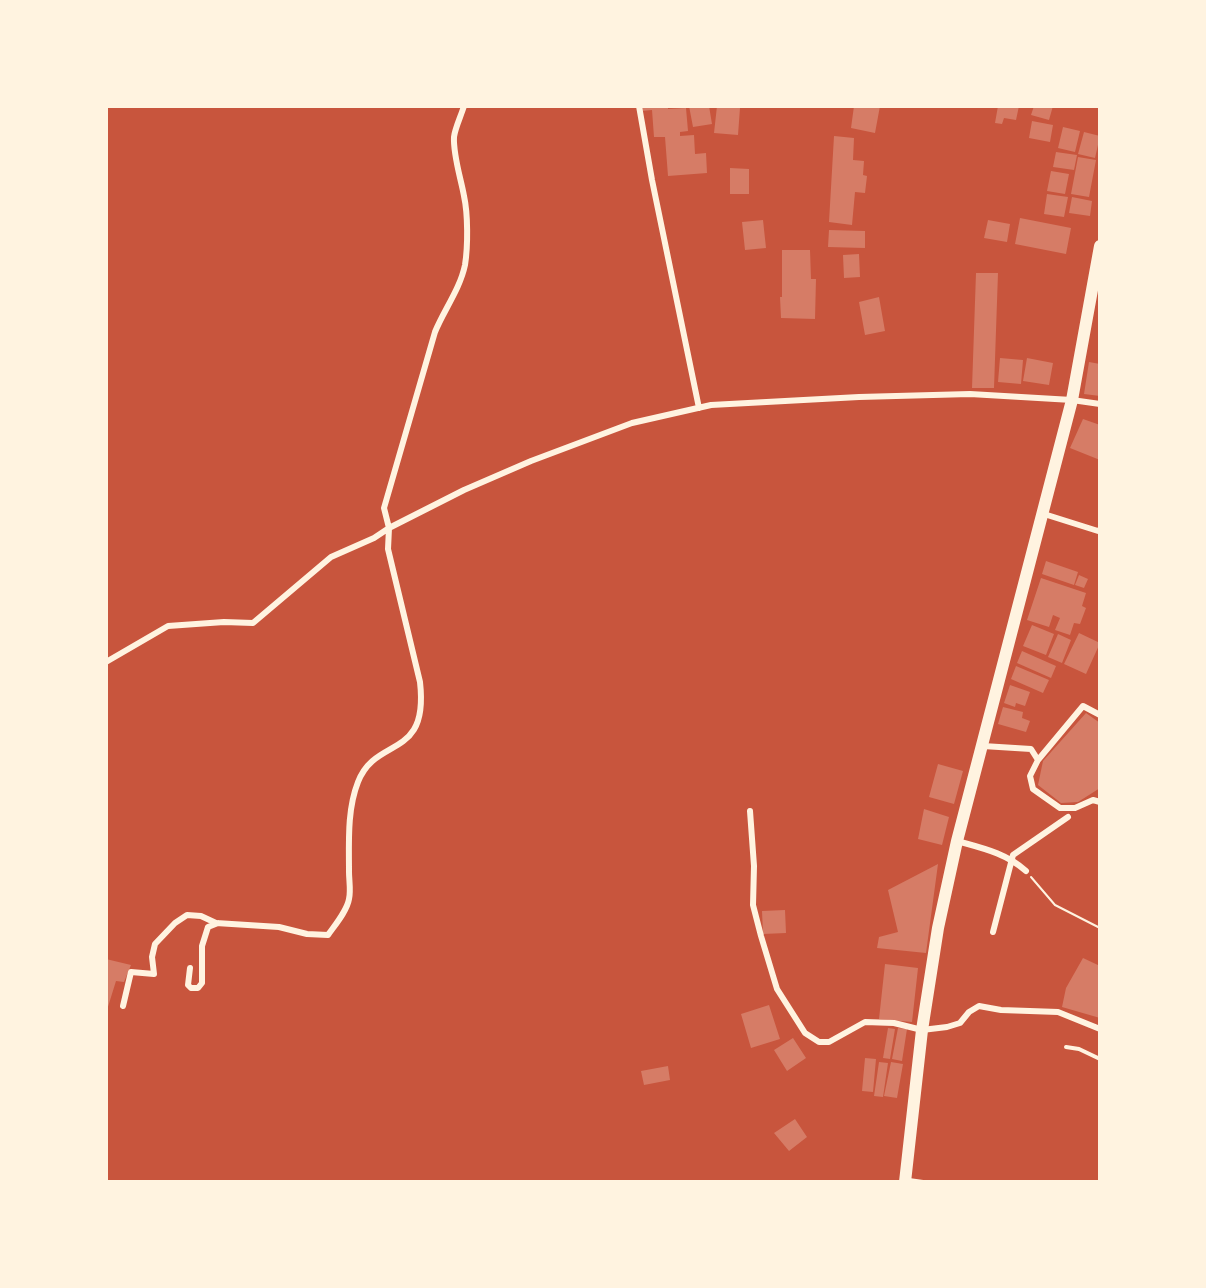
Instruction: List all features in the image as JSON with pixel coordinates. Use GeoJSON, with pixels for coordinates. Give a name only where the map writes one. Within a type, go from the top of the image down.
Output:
{"type":"FeatureCollection","features":[{"type":"Feature","properties":{"kind":"main road"},"geometry":{"type":"LineString","coordinates":[[905,1180],[921,1030],[938,928],[957,841],[1072,400],[1100,246]]}},
{"type":"Feature","properties":{"kind":"street"},"geometry":{"type":"LineString","coordinates":[[123,1006],[131,972],[154,975],[152,957],[155,944],[175,922],[187,915],[201,916],[219,923],[279,927],[307,934],[328,935],[349,900],[350,806],[359,779],[374,760],[398,746],[418,723],[422,703],[420,682],[388,549],[388,528],[384,508],[435,332],[444,309],[457,289],[465,265],[465,199],[454,137],[464,106]]}},
{"type":"Feature","properties":{"kind":"street"},"geometry":{"type":"LineString","coordinates":[[639,106],[656,203],[699,408]]}},
{"type":"Feature","properties":{"kind":"street"},"geometry":{"type":"LineString","coordinates":[[106,662],[168,626],[253,622],[331,557],[374,538],[388,528],[464,490],[632,423],[711,405],[793,399],[970,394],[1072,400],[1100,404]]}},
{"type":"Feature","properties":{"kind":"street"},"geometry":{"type":"LineString","coordinates":[[1044,514],[1100,530]]}},
{"type":"Feature","properties":{"kind":"street"},"geometry":{"type":"LineString","coordinates":[[1100,715],[1083,706],[1038,760],[1030,776],[1033,789],[1060,808],[1075,808],[1093,800],[1100,802]]}},
{"type":"Feature","properties":{"kind":"street"},"geometry":{"type":"LineString","coordinates":[[983,746],[1031,749],[1038,760]]}},
{"type":"Feature","properties":{"kind":"street"},"geometry":{"type":"LineString","coordinates":[[750,811],[754,867],[753,905],[777,989],[805,1033],[819,1042],[829,1042],[865,1022],[894,1023],[921,1030],[960,1023],[969,1012],[979,1006],[1001,1010],[1058,1012],[1100,1029]]}},
{"type":"Feature","properties":{"kind":"street"},"geometry":{"type":"LineString","coordinates":[[993,932],[1013,855],[1068,817]]}},
{"type":"Feature","properties":{"kind":"street"},"geometry":{"type":"LineString","coordinates":[[957,841],[993,851],[1011,859],[1026,871]]}},
{"type":"Feature","properties":{"kind":"street"},"geometry":{"type":"LineString","coordinates":[[190,968],[188,985],[191,988],[198,988],[202,983],[202,946],[208,927],[219,923]]}},
{"type":"Feature","properties":{"kind":"lane"},"geometry":{"type":"LineString","coordinates":[[1066,1047],[1079,1049],[1100,1059]]}},
{"type":"Feature","properties":{"kind":"lane"},"geometry":{"type":"LineString","coordinates":[[905,1180],[922,1182]]}},
{"type":"Feature","properties":{"kind":"path"},"geometry":{"type":"LineString","coordinates":[[1026,871],[1055,905],[1100,928]]}},
{"type":"Feature","properties":{"kind":"building"},"geometry":{"type":"Polygon","coordinates":[[[642,106],[668,106],[668,109],[686,108],[688,131],[680,132],[680,136],[694,135],[695,154],[706,153],[707,173],[668,176],[665,137],[654,137],[652,110],[642,111],[642,106]]]}},
{"type":"Feature","properties":{"kind":"building"},"geometry":{"type":"Polygon","coordinates":[[[689,106],[709,106],[712,124],[693,127],[689,106]]]}},
{"type":"Feature","properties":{"kind":"building"},"geometry":{"type":"Polygon","coordinates":[[[717,106],[740,108],[738,135],[714,133],[717,106]]]}},
{"type":"Feature","properties":{"kind":"building"},"geometry":{"type":"Polygon","coordinates":[[[854,106],[880,106],[875,133],[851,128],[854,106]]]}},
{"type":"Feature","properties":{"kind":"building"},"geometry":{"type":"Polygon","coordinates":[[[998,106],[1019,106],[1016,120],[1004,118],[1002,124],[995,123],[998,106]]]}},
{"type":"Feature","properties":{"kind":"building"},"geometry":{"type":"Polygon","coordinates":[[[1034,106],[1053,106],[1049,120],[1031,115],[1034,106]]]}},
{"type":"Feature","properties":{"kind":"building"},"geometry":{"type":"Polygon","coordinates":[[[1032,121],[1053,125],[1050,142],[1029,138],[1032,121]]]}},
{"type":"Feature","properties":{"kind":"building"},"geometry":{"type":"Polygon","coordinates":[[[1063,127],[1080,131],[1075,152],[1058,148],[1063,127]]]}},
{"type":"Feature","properties":{"kind":"building"},"geometry":{"type":"Polygon","coordinates":[[[1084,132],[1100,136],[1095,158],[1078,154],[1084,132]]]}},
{"type":"Feature","properties":{"kind":"building"},"geometry":{"type":"Polygon","coordinates":[[[834,136],[854,138],[853,160],[864,161],[863,175],[867,176],[865,193],[855,192],[852,225],[829,222],[834,136]]]}},
{"type":"Feature","properties":{"kind":"building"},"geometry":{"type":"Polygon","coordinates":[[[1056,152],[1077,155],[1074,170],[1053,167],[1056,152]]]}},
{"type":"Feature","properties":{"kind":"building"},"geometry":{"type":"Polygon","coordinates":[[[1078,157],[1096,160],[1089,197],[1071,194],[1078,157]]]}},
{"type":"Feature","properties":{"kind":"building"},"geometry":{"type":"Polygon","coordinates":[[[730,168],[749,169],[749,194],[730,194],[730,168]]]}},
{"type":"Feature","properties":{"kind":"building"},"geometry":{"type":"Polygon","coordinates":[[[1051,171],[1069,174],[1065,194],[1047,191],[1051,171]]]}},
{"type":"Feature","properties":{"kind":"building"},"geometry":{"type":"Polygon","coordinates":[[[1047,194],[1068,197],[1064,217],[1044,214],[1047,194]]]}},
{"type":"Feature","properties":{"kind":"building"},"geometry":{"type":"Polygon","coordinates":[[[1072,197],[1092,201],[1090,216],[1069,213],[1072,197]]]}},
{"type":"Feature","properties":{"kind":"building"},"geometry":{"type":"Polygon","coordinates":[[[1020,218],[1071,228],[1066,254],[1015,244],[1020,218]]]}},
{"type":"Feature","properties":{"kind":"building"},"geometry":{"type":"Polygon","coordinates":[[[763,220],[766,248],[745,250],[742,222],[763,220]]]}},
{"type":"Feature","properties":{"kind":"building"},"geometry":{"type":"Polygon","coordinates":[[[988,220],[1010,224],[1007,242],[984,238],[988,220]]]}},
{"type":"Feature","properties":{"kind":"building"},"geometry":{"type":"Polygon","coordinates":[[[829,230],[865,231],[865,248],[828,247],[829,230]]]}},
{"type":"Feature","properties":{"kind":"building"},"geometry":{"type":"Polygon","coordinates":[[[782,250],[810,250],[811,279],[816,279],[815,319],[781,318],[782,250]]]}},
{"type":"Feature","properties":{"kind":"building"},"geometry":{"type":"Polygon","coordinates":[[[859,254],[860,277],[844,278],[843,255],[859,254]]]}},
{"type":"Feature","properties":{"kind":"building"},"geometry":{"type":"Polygon","coordinates":[[[976,273],[998,273],[994,388],[972,388],[976,273]]]}},
{"type":"Feature","properties":{"kind":"building"},"geometry":{"type":"Polygon","coordinates":[[[879,297],[885,331],[865,335],[859,302],[879,297]]]}},
{"type":"Feature","properties":{"kind":"building"},"geometry":{"type":"Polygon","coordinates":[[[1000,358],[1023,360],[1021,384],[998,382],[1000,358]]]}},
{"type":"Feature","properties":{"kind":"building"},"geometry":{"type":"Polygon","coordinates":[[[1027,358],[1053,363],[1049,385],[1023,381],[1027,358]]]}},
{"type":"Feature","properties":{"kind":"building"},"geometry":{"type":"Polygon","coordinates":[[[1089,362],[1100,364],[1100,396],[1084,394],[1089,362]]]}},
{"type":"Feature","properties":{"kind":"building"},"geometry":{"type":"Polygon","coordinates":[[[1083,419],[1100,425],[1100,460],[1070,448],[1083,419]]]}},
{"type":"Feature","properties":{"kind":"building"},"geometry":{"type":"Polygon","coordinates":[[[1046,561],[1078,572],[1074,585],[1042,574],[1046,561]]]}},
{"type":"Feature","properties":{"kind":"building"},"geometry":{"type":"Polygon","coordinates":[[[1079,575],[1088,579],[1084,588],[1075,585],[1079,575]]]}},
{"type":"Feature","properties":{"kind":"building"},"geometry":{"type":"Polygon","coordinates":[[[1041,578],[1086,593],[1082,606],[1086,608],[1080,624],[1074,623],[1070,635],[1055,630],[1060,618],[1053,615],[1049,627],[1027,620],[1041,578]]]}},
{"type":"Feature","properties":{"kind":"building"},"geometry":{"type":"Polygon","coordinates":[[[1032,625],[1054,634],[1046,655],[1023,646],[1032,625]]]}},
{"type":"Feature","properties":{"kind":"building"},"geometry":{"type":"Polygon","coordinates":[[[1079,633],[1100,643],[1086,674],[1064,664],[1079,633]]]}},
{"type":"Feature","properties":{"kind":"building"},"geometry":{"type":"Polygon","coordinates":[[[1058,634],[1071,640],[1062,663],[1048,657],[1058,634]]]}},
{"type":"Feature","properties":{"kind":"building"},"geometry":{"type":"Polygon","coordinates":[[[1022,651],[1056,666],[1051,678],[1017,663],[1022,651]]]}},
{"type":"Feature","properties":{"kind":"building"},"geometry":{"type":"Polygon","coordinates":[[[1016,666],[1049,680],[1043,693],[1011,679],[1016,666]]]}},
{"type":"Feature","properties":{"kind":"building"},"geometry":{"type":"Polygon","coordinates":[[[1010,685],[1030,692],[1025,706],[1016,703],[1015,707],[1004,703],[1010,685]]]}},
{"type":"Feature","properties":{"kind":"building"},"geometry":{"type":"Polygon","coordinates":[[[1003,707],[1023,712],[1022,718],[1030,721],[1026,732],[998,724],[1003,707]]]}},
{"type":"Feature","properties":{"kind":"building"},"geometry":{"type":"Polygon","coordinates":[[[1086,713],[1100,723],[1100,788],[1078,802],[1061,803],[1038,785],[1043,761],[1086,713]]]}},
{"type":"Feature","properties":{"kind":"building"},"geometry":{"type":"Polygon","coordinates":[[[938,764],[963,771],[954,804],[929,797],[938,764]]]}},
{"type":"Feature","properties":{"kind":"building"},"geometry":{"type":"Polygon","coordinates":[[[924,809],[949,817],[942,845],[918,839],[924,809]]]}},
{"type":"Feature","properties":{"kind":"building"},"geometry":{"type":"Polygon","coordinates":[[[938,864],[926,953],[877,948],[879,937],[898,932],[888,890],[938,864]]]}},
{"type":"Feature","properties":{"kind":"building"},"geometry":{"type":"Polygon","coordinates":[[[785,910],[786,933],[763,934],[762,911],[785,910]]]}},
{"type":"Feature","properties":{"kind":"building"},"geometry":{"type":"Polygon","coordinates":[[[1083,958],[1100,966],[1100,1018],[1062,1007],[1066,988],[1083,958]]]}},
{"type":"Feature","properties":{"kind":"building"},"geometry":{"type":"Polygon","coordinates":[[[106,959],[131,965],[124,982],[116,981],[107,1010],[106,959]]]}},
{"type":"Feature","properties":{"kind":"building"},"geometry":{"type":"Polygon","coordinates":[[[885,964],[918,968],[912,1022],[879,1019],[885,964]]]}},
{"type":"Feature","properties":{"kind":"building"},"geometry":{"type":"Polygon","coordinates":[[[769,1005],[780,1039],[751,1048],[741,1014],[769,1005]]]}},
{"type":"Feature","properties":{"kind":"building"},"geometry":{"type":"Polygon","coordinates":[[[888,1028],[895,1029],[890,1059],[883,1058],[888,1028]]]}},
{"type":"Feature","properties":{"kind":"building"},"geometry":{"type":"Polygon","coordinates":[[[898,1028],[907,1029],[902,1061],[892,1059],[898,1028]]]}},
{"type":"Feature","properties":{"kind":"building"},"geometry":{"type":"Polygon","coordinates":[[[793,1038],[806,1058],[787,1071],[774,1050],[793,1038]]]}},
{"type":"Feature","properties":{"kind":"building"},"geometry":{"type":"Polygon","coordinates":[[[865,1058],[876,1059],[873,1092],[862,1091],[865,1058]]]}},
{"type":"Feature","properties":{"kind":"building"},"geometry":{"type":"Polygon","coordinates":[[[879,1062],[888,1063],[883,1097],[874,1096],[879,1062]]]}},
{"type":"Feature","properties":{"kind":"building"},"geometry":{"type":"Polygon","coordinates":[[[891,1062],[903,1064],[897,1098],[884,1096],[891,1062]]]}},
{"type":"Feature","properties":{"kind":"building"},"geometry":{"type":"Polygon","coordinates":[[[668,1066],[670,1080],[644,1085],[641,1071],[668,1066]]]}},
{"type":"Feature","properties":{"kind":"building"},"geometry":{"type":"Polygon","coordinates":[[[795,1119],[807,1137],[789,1151],[774,1133],[795,1119]]]}}]}
